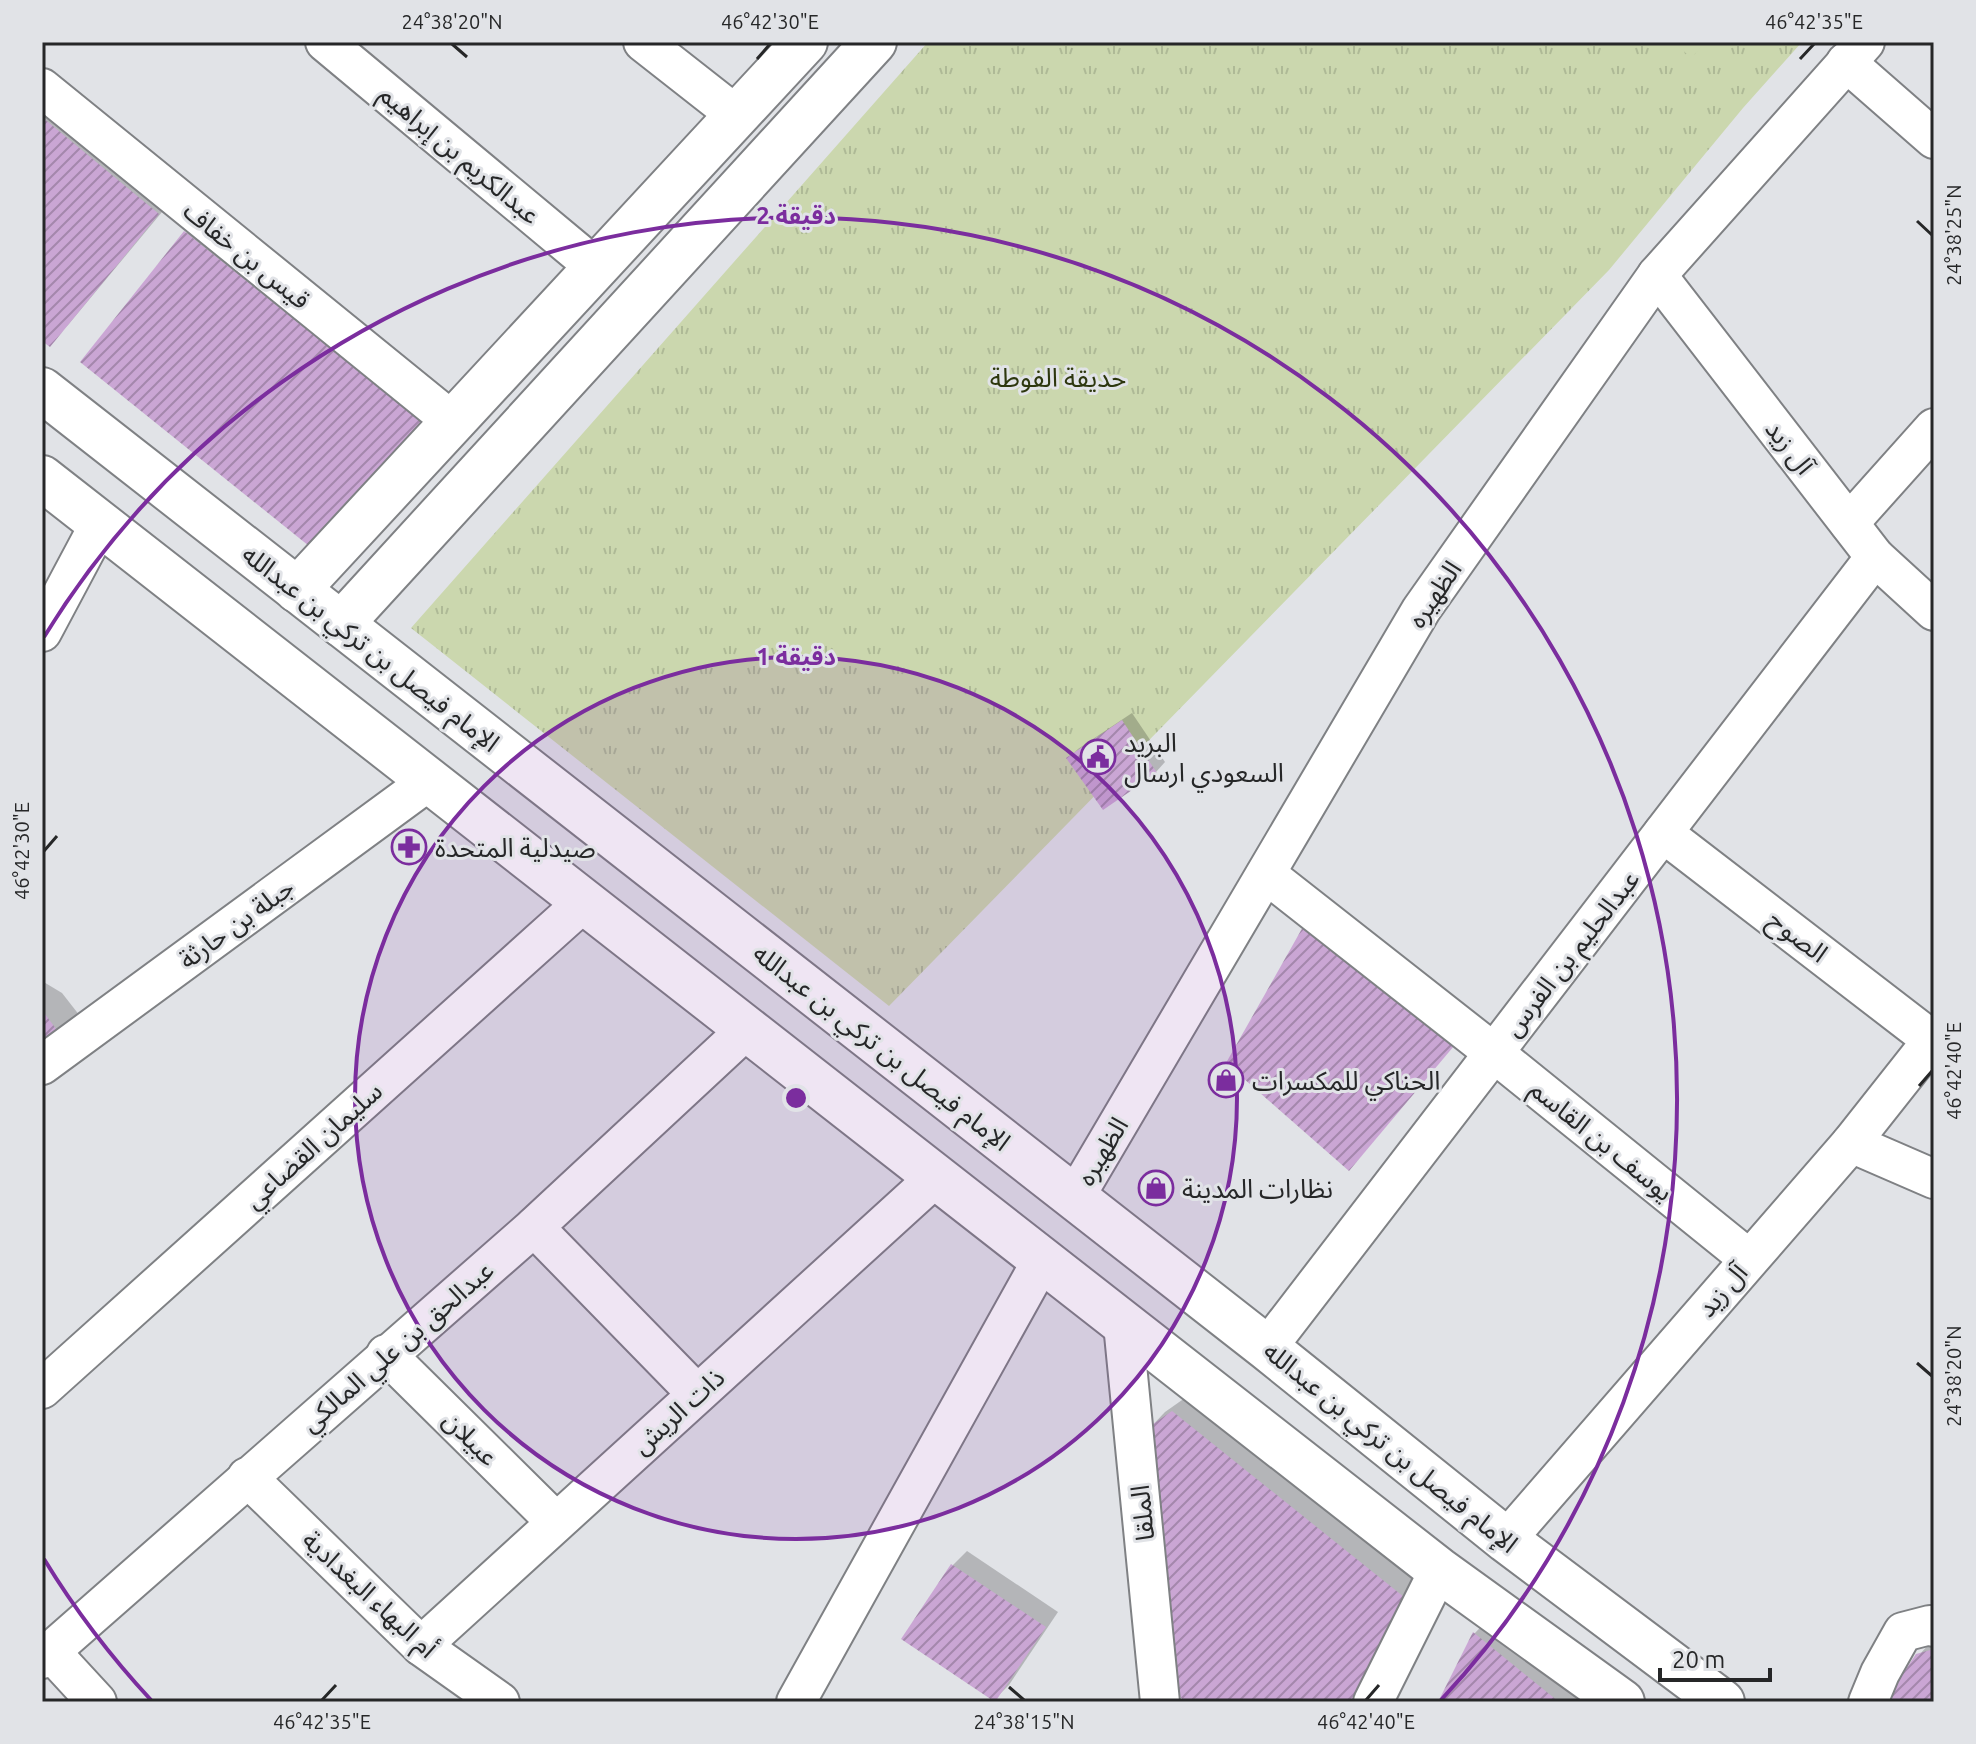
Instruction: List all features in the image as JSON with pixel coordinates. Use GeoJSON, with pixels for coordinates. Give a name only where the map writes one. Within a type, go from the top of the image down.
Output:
{"type":"FeatureCollection","features":[{"type":"Feature","properties":{"kind":"main road"},"geometry":{"type":"LineString","coordinates":[[341,624],[874,42]]}},
{"type":"Feature","properties":{"kind":"main road"},"geometry":{"type":"LineString","coordinates":[[297,590],[799,48],[821,57],[828,66],[829,87],[821,100]]}},
{"type":"Feature","properties":{"kind":"main road","name":"الإمام فيصل بن تركي بن عبدالله"},"geometry":{"type":"LineString","coordinates":[[42,390],[1075,1197],[1506,1540],[1722,1702]]}},
{"type":"Feature","properties":{"kind":"main road"},"geometry":{"type":"LineString","coordinates":[[42,478],[1439,1570],[1622,1702]]}},
{"type":"Feature","properties":{"kind":"street","name":"عبدالكريم بن إبراهيم"},"geometry":{"type":"LineString","coordinates":[[325,42],[595,267]]}},
{"type":"Feature","properties":{"kind":"street"},"geometry":{"type":"LineString","coordinates":[[643,42],[736,115]]}},
{"type":"Feature","properties":{"kind":"street"},"geometry":{"type":"LineString","coordinates":[[1855,52],[1934,139]]}},
{"type":"Feature","properties":{"kind":"street","name":"الظهيره"},"geometry":{"type":"LineString","coordinates":[[1075,1197],[1421,610],[1657,275],[1855,52]]}},
{"type":"Feature","properties":{"kind":"street","name":"قيس بن خفاف"},"geometry":{"type":"LineString","coordinates":[[42,88],[452,421]]}},
{"type":"Feature","properties":{"kind":"street","name":"آل زيد"},"geometry":{"type":"LineString","coordinates":[[1657,275],[1875,557],[1934,611]]}},
{"type":"Feature","properties":{"kind":"street"},"geometry":{"type":"LineString","coordinates":[[1849,523],[1934,428]]}},
{"type":"Feature","properties":{"kind":"street"},"geometry":{"type":"LineString","coordinates":[[42,632],[100,523]]}},
{"type":"Feature","properties":{"kind":"street","name":"عبدالحليم بن الفرس"},"geometry":{"type":"LineString","coordinates":[[1267,1348],[1875,557]]}},
{"type":"Feature","properties":{"kind":"street","name":"جبلة بن حارثة"},"geometry":{"type":"LineString","coordinates":[[42,1065],[429,781]]}},
{"type":"Feature","properties":{"kind":"street","name":"الصوح"},"geometry":{"type":"LineString","coordinates":[[1663,833],[1933,1039]]}},
{"type":"Feature","properties":{"kind":"street","name":"يوسف بن القاسم"},"geometry":{"type":"LineString","coordinates":[[1266,874],[1749,1259]]}},
{"type":"Feature","properties":{"kind":"street","name":"سليمان القضاعي"},"geometry":{"type":"LineString","coordinates":[[42,1389],[584,902]]}},
{"type":"Feature","properties":{"kind":"street","name":"عبدالحق بن علي المالكي"},"geometry":{"type":"LineString","coordinates":[[46,1655],[534,1227],[747,1029]]}},
{"type":"Feature","properties":{"kind":"street","name":"آل زيد"},"geometry":{"type":"LineString","coordinates":[[1506,1540],[1851,1143],[1933,1039]]}},
{"type":"Feature","properties":{"kind":"street"},"geometry":{"type":"LineString","coordinates":[[1851,1143],[1934,1179]]}},
{"type":"Feature","properties":{"kind":"street","name":"ذات الريش"},"geometry":{"type":"LineString","coordinates":[[421,1646],[936,1177]]}},
{"type":"Feature","properties":{"kind":"street"},"geometry":{"type":"LineString","coordinates":[[534,1227],[697,1394]]}},
{"type":"Feature","properties":{"kind":"street"},"geometry":{"type":"LineString","coordinates":[[796,1702],[1042,1260]]}},
{"type":"Feature","properties":{"kind":"street","name":"الملقا"},"geometry":{"type":"LineString","coordinates":[[1123,1324],[1160,1702]]}},
{"type":"Feature","properties":{"kind":"street","name":"عبيلان"},"geometry":{"type":"LineString","coordinates":[[386,1354],[556,1522]]}},
{"type":"Feature","properties":{"kind":"street","name":"أم البهاء البغدادية"},"geometry":{"type":"LineString","coordinates":[[247,1477],[421,1646],[500,1702]]}},
{"type":"Feature","properties":{"kind":"street"},"geometry":{"type":"LineString","coordinates":[[1373,1702],[1439,1570]]}},
{"type":"Feature","properties":{"kind":"street"},"geometry":{"type":"LineString","coordinates":[[1868,1702],[1903,1632],[1930,1625],[1934,1627]]}},
{"type":"Feature","properties":{"kind":"street"},"geometry":{"type":"LineString","coordinates":[[46,1655],[97,1702]]}},
{"type":"Feature","properties":{"kind":"green space","name":"حديقة الفوطة"},"geometry":{"type":"Polygon","coordinates":[[[928,42],[1802,42],[1609,270],[889,1006],[411,628],[928,42]]]}},
{"type":"Feature","properties":{"kind":"green space"},"geometry":{"type":"Polygon","coordinates":[[[1674,42],[1706,42],[1691,58],[1674,42]]]}},
{"type":"Feature","properties":{"kind":"building"},"geometry":{"type":"Polygon","coordinates":[[[42,117],[159,214],[50,347],[42,341],[42,117]]]}},
{"type":"Feature","properties":{"kind":"building"},"geometry":{"type":"Polygon","coordinates":[[[184,231],[423,423],[319,554],[80,362],[184,231]]]}},
{"type":"Feature","properties":{"kind":"building"},"geometry":{"type":"Polygon","coordinates":[[[1122,720],[1157,773],[1103,810],[1066,758],[1122,720]]]}},
{"type":"Feature","properties":{"kind":"building"},"geometry":{"type":"Polygon","coordinates":[[[1308,918],[1459,1040],[1349,1171],[1226,1063],[1308,918]]]}},
{"type":"Feature","properties":{"kind":"building"},"geometry":{"type":"Polygon","coordinates":[[[42,1010],[62,1037],[42,1058],[42,1010]]]}},
{"type":"Feature","properties":{"kind":"building"},"geometry":{"type":"Polygon","coordinates":[[[1172,1411],[1409,1601],[1360,1702],[1186,1702],[1173,1691],[1143,1431],[1172,1411]]]}},
{"type":"Feature","properties":{"kind":"building"},"geometry":{"type":"Polygon","coordinates":[[[951,1564],[1046,1627],[995,1702],[901,1639],[951,1564]]]}},
{"type":"Feature","properties":{"kind":"building"},"geometry":{"type":"Polygon","coordinates":[[[1473,1632],[1559,1702],[1438,1702],[1473,1632]]]}},
{"type":"Feature","properties":{"kind":"building"},"geometry":{"type":"Polygon","coordinates":[[[1934,1649],[1934,1702],[1884,1702],[1916,1654],[1934,1649]]]}},
{"type":"Feature","properties":{"kind":"place","name":"البريد السعودي ارسال"},"geometry":{"type":"Point","coordinates":[1098,757]}},
{"type":"Feature","properties":{"kind":"place","name":"صيدلية المتحدة"},"geometry":{"type":"Point","coordinates":[409,847]}},
{"type":"Feature","properties":{"kind":"place","name":"الحناكي للمكسرات"},"geometry":{"type":"Point","coordinates":[1226,1080]}},
{"type":"Feature","properties":{"kind":"place","name":"نظارات المدينة"},"geometry":{"type":"Point","coordinates":[1156,1188]}}]}
